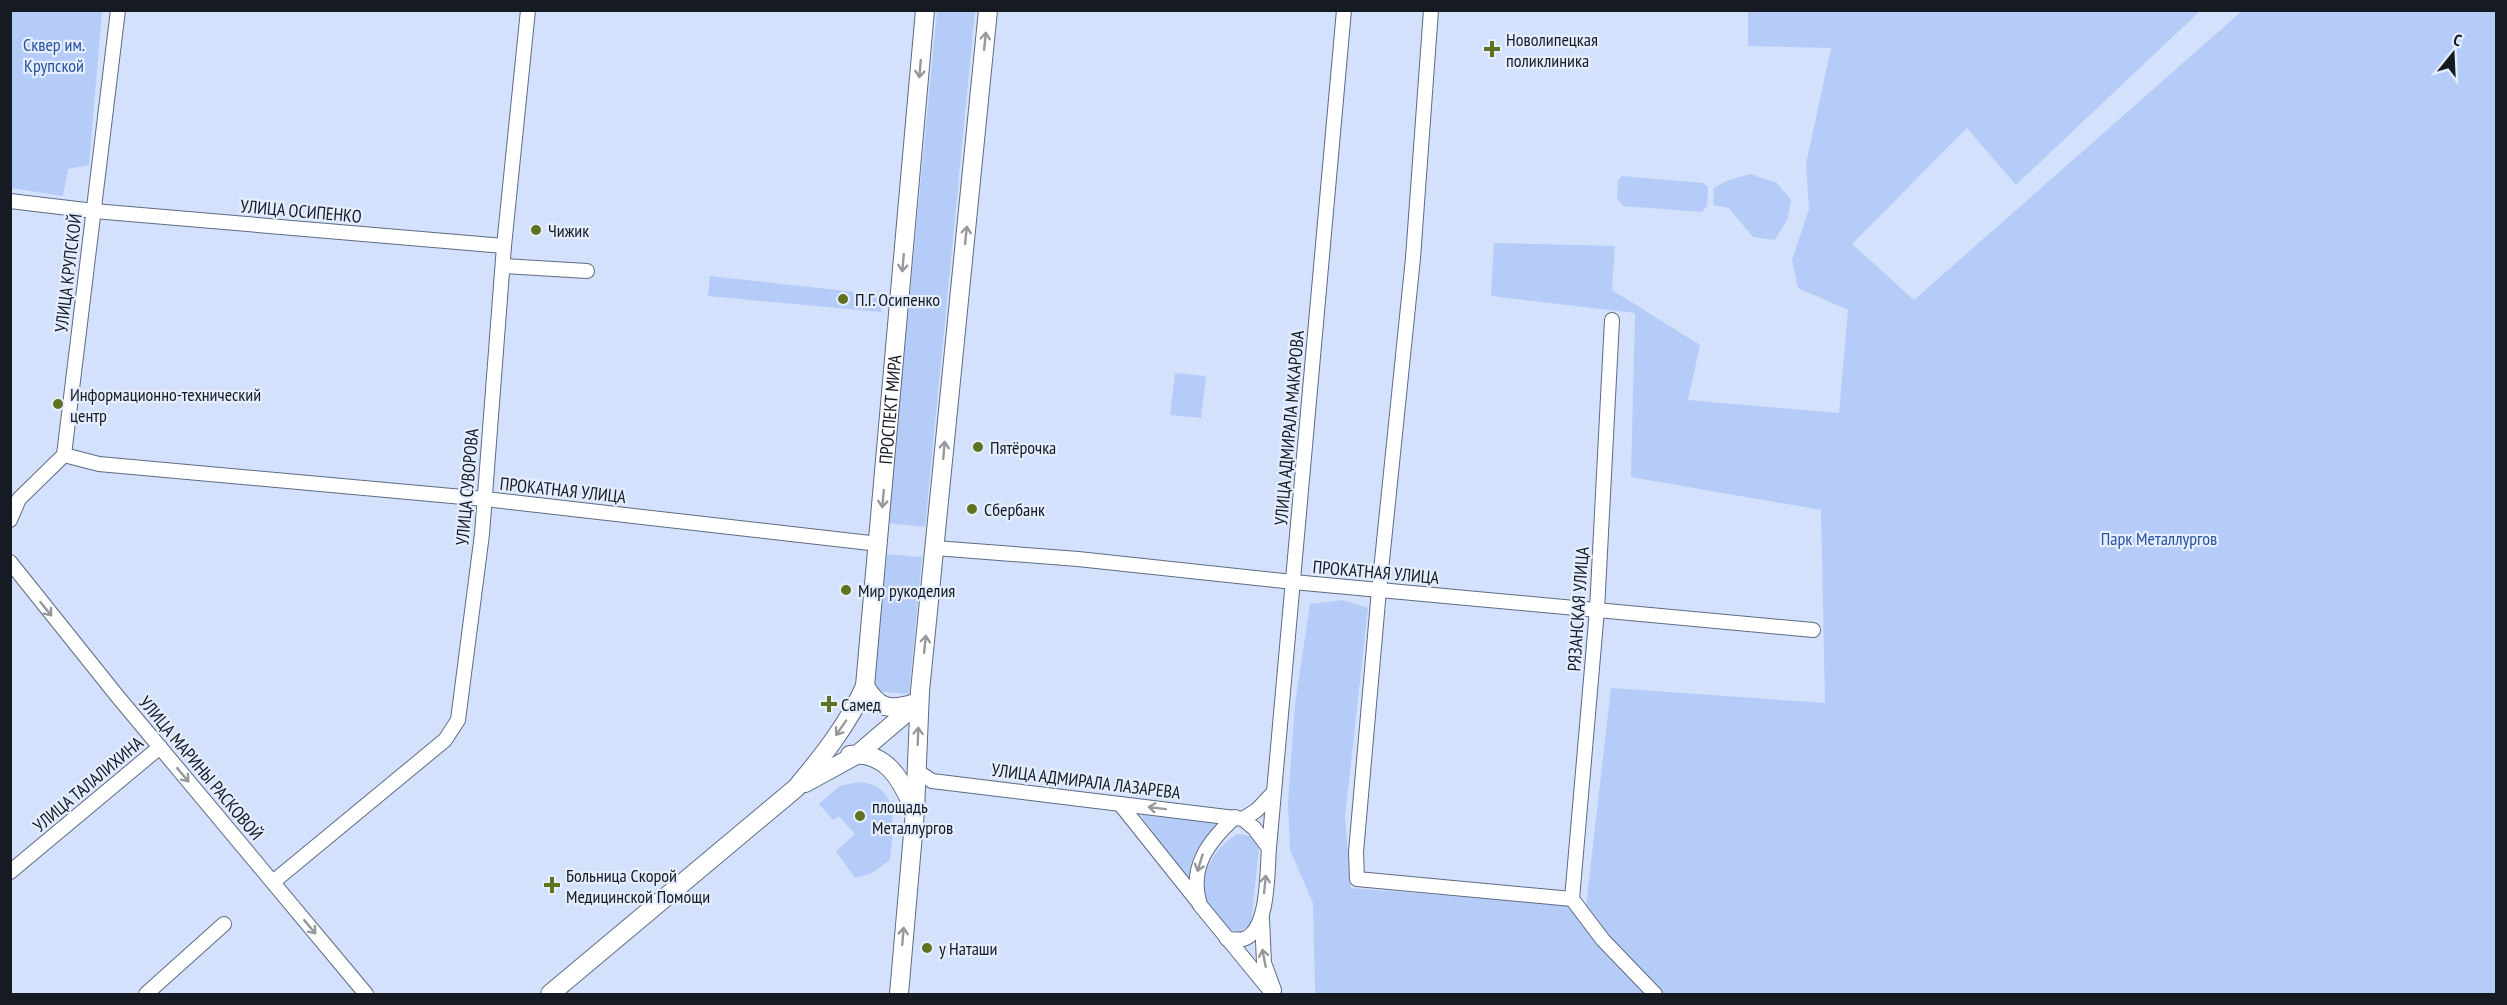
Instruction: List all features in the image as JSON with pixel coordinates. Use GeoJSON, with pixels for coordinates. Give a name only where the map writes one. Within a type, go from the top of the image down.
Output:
{"type":"FeatureCollection","features":[{"type":"Feature","properties":{"kind":"main road","name":"ПРОСПЕКТ МИРА"},"geometry":{"type":"LineString","coordinates":[[796,788],[820,759],[858,704],[865,686],[925,10]]}},
{"type":"Feature","properties":{"kind":"main road"},"geometry":{"type":"LineString","coordinates":[[898,994],[915,811],[920,702],[988,10]]}},
{"type":"Feature","properties":{"kind":"main road"},"geometry":{"type":"LineString","coordinates":[[865,686],[874,701],[888,707],[899,708],[920,702]]}},
{"type":"Feature","properties":{"kind":"main road"},"geometry":{"type":"LineString","coordinates":[[550,994],[796,788],[858,754],[920,702]]}},
{"type":"Feature","properties":{"kind":"main road"},"geometry":{"type":"LineString","coordinates":[[820,759],[858,754],[917,771]]}},
{"type":"Feature","properties":{"kind":"main road"},"geometry":{"type":"LineString","coordinates":[[880,759],[902,780],[915,811]]}},
{"type":"Feature","properties":{"kind":"street","name":"УЛИЦА КРУПСКОЙ"},"geometry":{"type":"LineString","coordinates":[[64,455],[118,10]]}},
{"type":"Feature","properties":{"kind":"street","name":"УЛИЦА СУВОРОВА"},"geometry":{"type":"LineString","coordinates":[[273,882],[445,740],[458,720],[485,499],[504,246],[528,10]]}},
{"type":"Feature","properties":{"kind":"street","name":"УЛИЦА АДМИРАЛА МАКАРОВА"},"geometry":{"type":"LineString","coordinates":[[1262,919],[1344,10]]}},
{"type":"Feature","properties":{"kind":"street"},"geometry":{"type":"LineString","coordinates":[[1431,10],[1413,258],[1379,590],[1356,852],[1357,879],[1572,899],[1603,940],[1655,994]]}},
{"type":"Feature","properties":{"kind":"street","name":"УЛИЦА ОСИПЕНКО"},"geometry":{"type":"LineString","coordinates":[[10,201],[94,211],[504,246]]}},
{"type":"Feature","properties":{"kind":"street"},"geometry":{"type":"LineString","coordinates":[[503,266],[586,271]]}},
{"type":"Feature","properties":{"kind":"street","name":"РЯЗАНСКАЯ УЛИЦА"},"geometry":{"type":"LineString","coordinates":[[1572,899],[1597,610],[1612,320]]}},
{"type":"Feature","properties":{"kind":"street","name":"ПРОКАТНАЯ УЛИЦА"},"geometry":{"type":"LineString","coordinates":[[64,455],[99,464],[485,499],[879,544]]}},
{"type":"Feature","properties":{"kind":"street"},"geometry":{"type":"LineString","coordinates":[[10,520],[15,500],[64,455]]}},
{"type":"Feature","properties":{"kind":"street","name":"ПРОКАТНАЯ УЛИЦА"},"geometry":{"type":"LineString","coordinates":[[935,548],[1078,559],[1293,582],[1813,630]]}},
{"type":"Feature","properties":{"kind":"street","name":"УЛИЦА МАРИНЫ РАСКОВОЙ"},"geometry":{"type":"LineString","coordinates":[[12,569],[366,994]]}},
{"type":"Feature","properties":{"kind":"street","name":"УЛИЦА ТАЛАЛИХИНА"},"geometry":{"type":"LineString","coordinates":[[10,872],[160,747]]}},
{"type":"Feature","properties":{"kind":"street","name":"УЛИЦА АДМИРАЛА ЛАЗАРЕВА"},"geometry":{"type":"LineString","coordinates":[[917,771],[932,781],[1239,818]]}},
{"type":"Feature","properties":{"kind":"street"},"geometry":{"type":"LineString","coordinates":[[1200,905],[1196,881],[1201,857],[1210,843],[1239,818],[1257,810],[1272,794]]}},
{"type":"Feature","properties":{"kind":"street"},"geometry":{"type":"LineString","coordinates":[[1120,804],[1270,993]]}},
{"type":"Feature","properties":{"kind":"street"},"geometry":{"type":"LineString","coordinates":[[1239,818],[1254,828],[1269,848]]}},
{"type":"Feature","properties":{"kind":"street"},"geometry":{"type":"LineString","coordinates":[[1227,939],[1245,938],[1255,930],[1262,919]]}},
{"type":"Feature","properties":{"kind":"street"},"geometry":{"type":"LineString","coordinates":[[1262,919],[1264,963],[1270,993]]}},
{"type":"Feature","properties":{"kind":"street"},"geometry":{"type":"LineString","coordinates":[[146,994],[224,924]]}},
{"type":"Feature","properties":{"kind":"green space","name":"Сквер им. Крупской"},"geometry":{"type":"Polygon","coordinates":[[[10,11],[102,11],[89,165],[68,169],[63,196],[11,188],[10,11]]]}},
{"type":"Feature","properties":{"kind":"green space"},"geometry":{"type":"Polygon","coordinates":[[[937,11],[975,11],[925,527],[888,523],[937,11]]]}},
{"type":"Feature","properties":{"kind":"green space","name":"Парк Металлургов"},"geometry":{"type":"Polygon","coordinates":[[[1748,11],[2200,11],[2016,185],[1967,128],[1852,244],[1914,300],[2242,11],[2496,11],[2496,994],[1315,994],[1313,903],[1290,850],[1288,803],[1295,704],[1310,604],[1343,600],[1368,608],[1345,817],[1351,888],[1586,906],[1611,688],[1825,703],[1821,510],[1631,477],[1635,313],[1491,296],[1494,243],[1615,246],[1612,290],[1700,345],[1688,400],[1839,413],[1848,310],[1798,288],[1792,260],[1809,209],[1806,164],[1831,48],[1748,46],[1748,11]]]}},
{"type":"Feature","properties":{"kind":"green space"},"geometry":{"type":"Polygon","coordinates":[[[1750,174],[1777,183],[1791,200],[1788,218],[1775,240],[1753,237],[1729,208],[1713,205],[1714,188],[1726,181],[1750,174]]]}},
{"type":"Feature","properties":{"kind":"green space"},"geometry":{"type":"Polygon","coordinates":[[[1622,176],[1703,183],[1708,187],[1707,206],[1702,212],[1623,206],[1617,198],[1618,181],[1622,176]]]}},
{"type":"Feature","properties":{"kind":"green space"},"geometry":{"type":"Polygon","coordinates":[[[710,276],[882,295],[881,312],[708,296],[710,276]]]}},
{"type":"Feature","properties":{"kind":"green space"},"geometry":{"type":"Polygon","coordinates":[[[1175,373],[1206,376],[1201,418],[1170,415],[1175,373]]]}},
{"type":"Feature","properties":{"kind":"green space"},"geometry":{"type":"Polygon","coordinates":[[[887,554],[922,557],[909,694],[873,691],[887,554]]]}},
{"type":"Feature","properties":{"kind":"green space"},"geometry":{"type":"Polygon","coordinates":[[[860,782],[873,785],[883,792],[889,801],[893,823],[890,860],[872,873],[855,878],[836,851],[855,834],[839,816],[833,820],[819,804],[840,786],[860,782]]]}},
{"type":"Feature","properties":{"kind":"green space"},"geometry":{"type":"Polygon","coordinates":[[[1142,814],[1221,821],[1196,853],[1187,878],[1141,816],[1142,814]]]}},
{"type":"Feature","properties":{"kind":"green space"},"geometry":{"type":"Polygon","coordinates":[[[1237,834],[1251,836],[1259,847],[1251,925],[1239,931],[1227,930],[1207,903],[1203,890],[1206,871],[1216,853],[1237,834]]]}},
{"type":"Feature","properties":{"kind":"place","name":"Новолипецкая поликлиника"},"geometry":{"type":"Point","coordinates":[1492,49]}},
{"type":"Feature","properties":{"kind":"place","name":"Чижик"},"geometry":{"type":"Point","coordinates":[536,230]}},
{"type":"Feature","properties":{"kind":"place","name":"П.Г. Осипенко"},"geometry":{"type":"Point","coordinates":[843,299]}},
{"type":"Feature","properties":{"kind":"place","name":"Информационно-технический центр"},"geometry":{"type":"Point","coordinates":[58,404]}},
{"type":"Feature","properties":{"kind":"place","name":"Пятёрочка"},"geometry":{"type":"Point","coordinates":[978,447]}},
{"type":"Feature","properties":{"kind":"place","name":"Сбербанк"},"geometry":{"type":"Point","coordinates":[972,509]}},
{"type":"Feature","properties":{"kind":"place","name":"Мир рукоделия"},"geometry":{"type":"Point","coordinates":[846,590]}},
{"type":"Feature","properties":{"kind":"place","name":"Самед"},"geometry":{"type":"Point","coordinates":[829,704]}},
{"type":"Feature","properties":{"kind":"place","name":"площадь Металлургов"},"geometry":{"type":"Point","coordinates":[860,816]}},
{"type":"Feature","properties":{"kind":"place","name":"Больница Скорой Медицинской Помощи"},"geometry":{"type":"Point","coordinates":[552,885]}},
{"type":"Feature","properties":{"kind":"place","name":"у Наташи"},"geometry":{"type":"Point","coordinates":[927,948]}}]}
